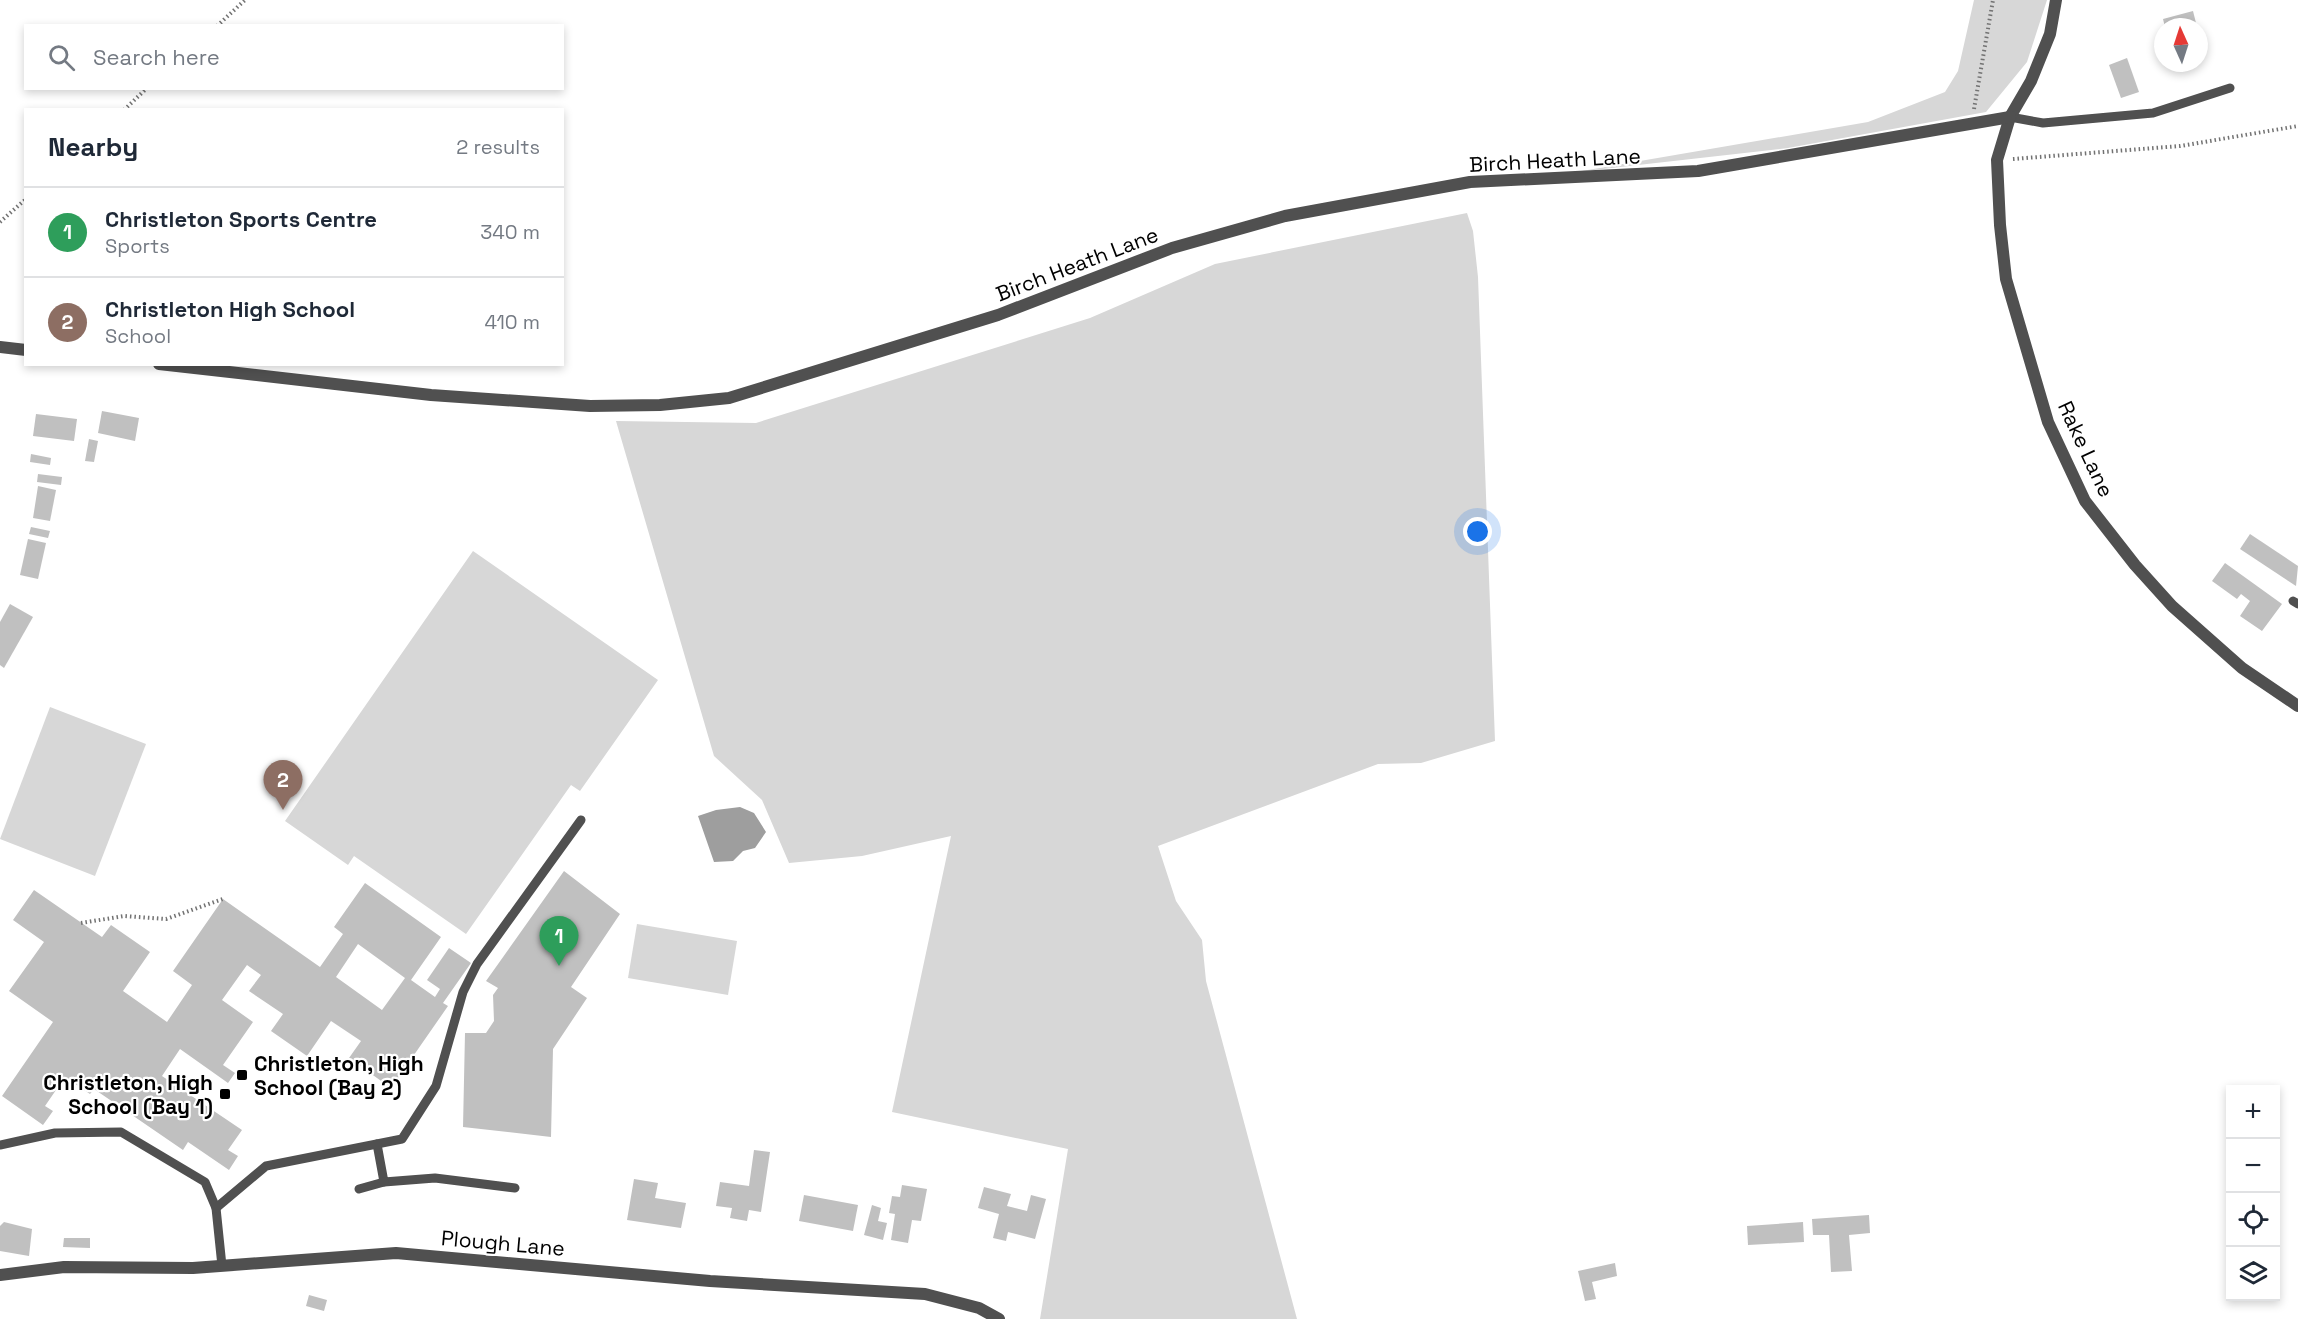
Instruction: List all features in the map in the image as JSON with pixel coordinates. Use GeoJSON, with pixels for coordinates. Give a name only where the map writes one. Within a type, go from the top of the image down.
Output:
{"type":"FeatureCollection","features":[{"type":"Feature","properties":{"kind":"street","name":"Rake Lane"},"geometry":{"type":"LineString","coordinates":[[2056,0],[2046,43],[2031,81],[2010,117],[1997,160],[2000,225],[2006,279],[2048,422],[2085,501],[2135,566],[2172,606],[2242,668],[2298,706]]}},
{"type":"Feature","properties":{"kind":"street","name":"Birch Heath Lane"},"geometry":{"type":"LineString","coordinates":[[177,366],[431,395],[590,406],[660,405],[729,398],[998,315],[1172,248],[1285,216],[1470,182],[1698,171],[2010,117]]}},
{"type":"Feature","properties":{"kind":"street"},"geometry":{"type":"LineString","coordinates":[[0,347],[24,350]]}},
{"type":"Feature","properties":{"kind":"street","name":"Plough Lane"},"geometry":{"type":"LineString","coordinates":[[0,1275],[64,1267],[193,1268],[396,1253],[710,1281],[925,1294],[979,1308],[999,1319]]}},
{"type":"Feature","properties":{"kind":"lane"},"geometry":{"type":"LineString","coordinates":[[2010,117],[2043,123],[2153,113],[2230,88]]}},
{"type":"Feature","properties":{"kind":"lane"},"geometry":{"type":"LineString","coordinates":[[216,1208],[266,1166],[402,1139],[436,1086],[463,992],[477,964],[581,820]]}},
{"type":"Feature","properties":{"kind":"lane"},"geometry":{"type":"LineString","coordinates":[[0,1145],[55,1133],[121,1132],[205,1182],[216,1208],[222,1266]]}},
{"type":"Feature","properties":{"kind":"lane"},"geometry":{"type":"LineString","coordinates":[[377,1144],[384,1182]]}},
{"type":"Feature","properties":{"kind":"lane"},"geometry":{"type":"LineString","coordinates":[[359,1189],[384,1182],[435,1178],[515,1188]]}},
{"type":"Feature","properties":{"kind":"path"},"geometry":{"type":"LineString","coordinates":[[219,24],[245,0]]}},
{"type":"Feature","properties":{"kind":"path"},"geometry":{"type":"LineString","coordinates":[[1972,125],[1992,0]]}},
{"type":"Feature","properties":{"kind":"path"},"geometry":{"type":"LineString","coordinates":[[126,108],[145,90]]}},
{"type":"Feature","properties":{"kind":"path"},"geometry":{"type":"LineString","coordinates":[[1997,160],[2064,153],[2180,146],[2298,126]]}},
{"type":"Feature","properties":{"kind":"path"},"geometry":{"type":"LineString","coordinates":[[0,222],[24,201]]}},
{"type":"Feature","properties":{"kind":"path"},"geometry":{"type":"LineString","coordinates":[[81,923],[124,916],[166,919],[223,899]]}},
{"type":"Feature","properties":{"kind":"shaded area"},"geometry":{"type":"Polygon","coordinates":[[[1974,0],[2047,0],[2027,62],[1986,112],[1788,148],[1576,172],[1868,122],[1945,92],[1958,71],[1974,0]]]}},
{"type":"Feature","properties":{"kind":"shaded area"},"geometry":{"type":"Polygon","coordinates":[[[1467,213],[1473,231],[1478,277],[1495,741],[1421,763],[1378,764],[1158,846],[1176,901],[1202,940],[1206,981],[1297,1319],[1040,1319],[1068,1149],[892,1112],[951,836],[862,856],[789,863],[762,800],[714,756],[616,421],[756,423],[1090,318],[1215,264],[1467,213]]]}},
{"type":"Feature","properties":{"kind":"shaded area"},"geometry":{"type":"Polygon","coordinates":[[[473,551],[658,680],[580,791],[571,785],[466,934],[354,856],[348,865],[285,821],[473,551]]]}},
{"type":"Feature","properties":{"kind":"shaded area"},"geometry":{"type":"Polygon","coordinates":[[[50,707],[146,744],[95,876],[0,839],[50,707]]]}},
{"type":"Feature","properties":{"kind":"shaded area"},"geometry":{"type":"Polygon","coordinates":[[[740,807],[754,813],[766,832],[755,848],[743,851],[733,861],[714,862],[698,816],[716,810],[740,807]]]}},
{"type":"Feature","properties":{"kind":"shaded area"},"geometry":{"type":"Polygon","coordinates":[[[637,924],[737,941],[728,995],[628,978],[637,924]]]}},
{"type":"Feature","properties":{"kind":"building"},"geometry":{"type":"Polygon","coordinates":[[[2193,11],[2195,18],[2167,18],[2193,11]]]}},
{"type":"Feature","properties":{"kind":"building"},"geometry":{"type":"Polygon","coordinates":[[[2127,58],[2139,92],[2121,98],[2109,65],[2127,58]]]}},
{"type":"Feature","properties":{"kind":"building"},"geometry":{"type":"Polygon","coordinates":[[[102,411],[139,418],[135,441],[98,433],[102,411]]]}},
{"type":"Feature","properties":{"kind":"building"},"geometry":{"type":"Polygon","coordinates":[[[36,414],[77,419],[74,441],[33,436],[36,414]]]}},
{"type":"Feature","properties":{"kind":"building"},"geometry":{"type":"Polygon","coordinates":[[[89,439],[98,441],[94,462],[85,461],[89,439]]]}},
{"type":"Feature","properties":{"kind":"building"},"geometry":{"type":"Polygon","coordinates":[[[31,454],[51,458],[50,465],[30,462],[31,454]]]}},
{"type":"Feature","properties":{"kind":"building"},"geometry":{"type":"Polygon","coordinates":[[[38,474],[62,477],[61,485],[37,482],[38,474]]]}},
{"type":"Feature","properties":{"kind":"building"},"geometry":{"type":"Polygon","coordinates":[[[38,486],[56,490],[50,521],[33,518],[38,486]]]}},
{"type":"Feature","properties":{"kind":"building"},"geometry":{"type":"Polygon","coordinates":[[[31,527],[50,531],[48,538],[29,534],[31,527]]]}},
{"type":"Feature","properties":{"kind":"building"},"geometry":{"type":"Polygon","coordinates":[[[2250,534],[2298,566],[2296,586],[2240,549],[2250,534]]]}},
{"type":"Feature","properties":{"kind":"building"},"geometry":{"type":"Polygon","coordinates":[[[28,539],[46,543],[38,579],[20,575],[28,539]]]}},
{"type":"Feature","properties":{"kind":"building"},"geometry":{"type":"Polygon","coordinates":[[[2225,563],[2282,604],[2262,631],[2240,616],[2250,601],[2241,594],[2237,599],[2212,581],[2225,563]]]}},
{"type":"Feature","properties":{"kind":"building"},"geometry":{"type":"Polygon","coordinates":[[[10,604],[33,617],[4,668],[0,665],[0,622],[10,604]]]}},
{"type":"Feature","properties":{"kind":"building"},"geometry":{"type":"Polygon","coordinates":[[[564,871],[620,914],[571,987],[587,998],[553,1049],[551,1137],[463,1127],[465,1033],[486,1033],[494,1021],[493,995],[498,988],[486,981],[564,871]]]}},
{"type":"Feature","properties":{"kind":"building"},"geometry":{"type":"Polygon","coordinates":[[[365,883],[441,937],[411,980],[435,997],[440,989],[427,980],[449,948],[471,963],[443,1003],[448,1006],[391,1088],[349,1058],[361,1041],[331,1021],[307,1056],[271,1031],[283,1014],[249,991],[261,975],[247,965],[222,1000],[253,1022],[223,1065],[235,1073],[228,1083],[180,1049],[162,1076],[242,1130],[228,1150],[238,1156],[229,1170],[188,1142],[183,1150],[94,1089],[90,1094],[65,1077],[45,1106],[53,1111],[43,1125],[2,1096],[53,1022],[9,991],[44,942],[13,920],[34,890],[102,937],[111,925],[150,952],[123,991],[167,1022],[192,985],[173,971],[223,899],[320,967],[343,934],[334,927],[365,883]],[[358,944],[336,977],[382,1010],[405,978],[358,944]]]}},
{"type":"Feature","properties":{"kind":"building"},"geometry":{"type":"Polygon","coordinates":[[[754,1150],[770,1152],[761,1212],[749,1210],[747,1221],[730,1218],[732,1208],[716,1206],[720,1182],[749,1186],[754,1150]]]}},
{"type":"Feature","properties":{"kind":"building"},"geometry":{"type":"Polygon","coordinates":[[[634,1179],[658,1183],[655,1198],[686,1203],[681,1228],[627,1220],[634,1179]]]}},
{"type":"Feature","properties":{"kind":"building"},"geometry":{"type":"Polygon","coordinates":[[[902,1185],[927,1189],[921,1221],[912,1220],[908,1243],[891,1240],[895,1214],[889,1213],[892,1196],[900,1197],[902,1185]]]}},
{"type":"Feature","properties":{"kind":"building"},"geometry":{"type":"Polygon","coordinates":[[[984,1187],[1011,1194],[1007,1206],[1027,1211],[1031,1195],[1046,1199],[1035,1239],[1008,1232],[1006,1241],[993,1238],[999,1214],[978,1208],[984,1187]]]}},
{"type":"Feature","properties":{"kind":"building"},"geometry":{"type":"Polygon","coordinates":[[[804,1195],[858,1205],[853,1231],[799,1221],[804,1195]]]}},
{"type":"Feature","properties":{"kind":"building"},"geometry":{"type":"Polygon","coordinates":[[[872,1205],[881,1208],[878,1221],[887,1223],[883,1240],[864,1235],[872,1205]]]}},
{"type":"Feature","properties":{"kind":"building"},"geometry":{"type":"Polygon","coordinates":[[[1869,1215],[1870,1233],[1849,1235],[1852,1271],[1831,1272],[1829,1235],[1813,1235],[1812,1219],[1869,1215]]]}},
{"type":"Feature","properties":{"kind":"building"},"geometry":{"type":"Polygon","coordinates":[[[4,1222],[32,1229],[29,1256],[0,1251],[0,1226],[4,1222]]]}},
{"type":"Feature","properties":{"kind":"building"},"geometry":{"type":"Polygon","coordinates":[[[1803,1222],[1804,1242],[1748,1245],[1747,1226],[1803,1222]]]}},
{"type":"Feature","properties":{"kind":"building"},"geometry":{"type":"Polygon","coordinates":[[[64,1238],[90,1238],[90,1248],[63,1247],[64,1238]]]}},
{"type":"Feature","properties":{"kind":"building"},"geometry":{"type":"Polygon","coordinates":[[[1615,1263],[1617,1276],[1592,1282],[1596,1299],[1585,1301],[1578,1271],[1615,1263]]]}},
{"type":"Feature","properties":{"kind":"building"},"geometry":{"type":"Polygon","coordinates":[[[309,1295],[327,1300],[324,1311],[306,1306],[309,1295]]]}},
{"type":"Feature","properties":{"kind":"place","name":"Christleton High School"},"geometry":{"type":"Point","coordinates":[283,810]}},
{"type":"Feature","properties":{"kind":"place","name":"Christleton Sports Centre"},"geometry":{"type":"Point","coordinates":[559,966]}},
{"type":"Feature","properties":{"kind":"place","name":"Christleton, High School (Bay 2)"},"geometry":{"type":"Point","coordinates":[242,1075]}},
{"type":"Feature","properties":{"kind":"place","name":"Christleton, High School (Bay 1)"},"geometry":{"type":"Point","coordinates":[225,1094]}}]}
